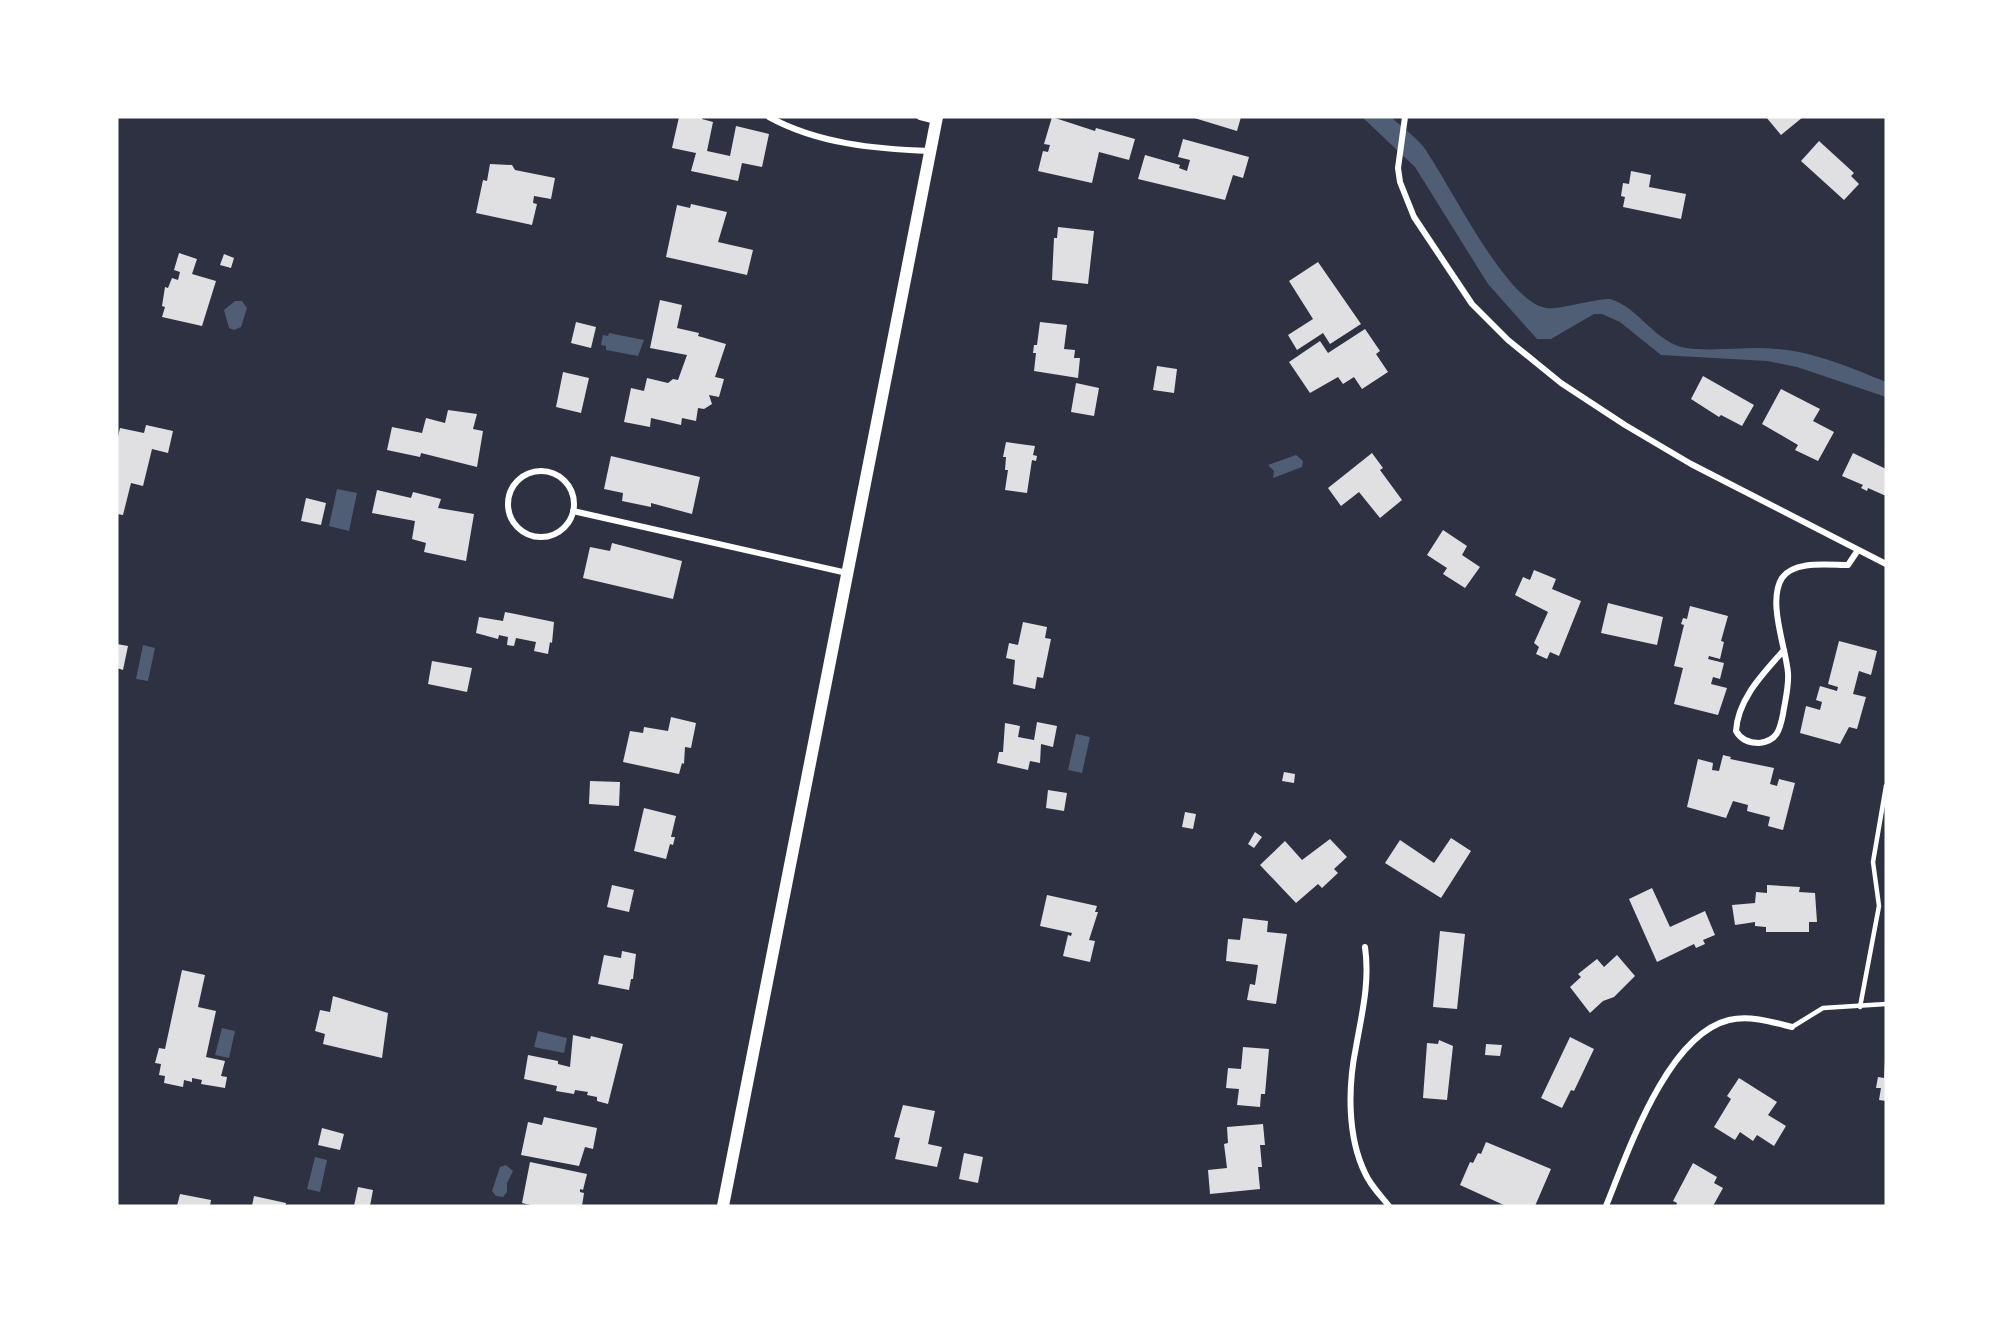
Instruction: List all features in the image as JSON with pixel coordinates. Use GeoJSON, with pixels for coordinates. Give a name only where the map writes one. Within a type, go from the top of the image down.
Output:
{"type":"FeatureCollection","features":[{"type":"Feature","properties":{"kind":"main road"},"geometry":{"type":"LineString","coordinates":[[723,1206],[937,119]]}},
{"type":"Feature","properties":{"kind":"street"},"geometry":{"type":"LineString","coordinates":[[769,117],[801,131],[837,141],[930,152]]}},
{"type":"Feature","properties":{"kind":"street"},"geometry":{"type":"LineString","coordinates":[[920,117],[937,119]]}},
{"type":"Feature","properties":{"kind":"street"},"geometry":{"type":"LineString","coordinates":[[1405,117],[1398,168],[1400,182],[1414,217],[1472,304],[1538,366],[1607,414],[1691,464],[1886,564]]}},
{"type":"Feature","properties":{"kind":"street"},"geometry":{"type":"LineString","coordinates":[[534,472],[547,472],[559,477],[568,485],[573,500],[573,511],[560,530],[538,537],[526,533],[514,524],[508,500],[513,486],[520,478],[534,472]]}},
{"type":"Feature","properties":{"kind":"street"},"geometry":{"type":"LineString","coordinates":[[573,511],[847,573]]}},
{"type":"Feature","properties":{"kind":"street"},"geometry":{"type":"LineString","coordinates":[[1784,650],[1761,676],[1741,709],[1737,731],[1744,740],[1770,741],[1779,732],[1788,675],[1784,650],[1776,607],[1782,578],[1788,572],[1803,567],[1848,565],[1858,550]]}},
{"type":"Feature","properties":{"kind":"street"},"geometry":{"type":"LineString","coordinates":[[1365,947],[1368,983],[1352,1073],[1352,1119],[1355,1144],[1365,1175],[1389,1206]]}},
{"type":"Feature","properties":{"kind":"street"},"geometry":{"type":"LineString","coordinates":[[1606,1206],[1651,1104],[1670,1069],[1688,1047],[1718,1024],[1737,1018],[1792,1027]]}},
{"type":"Feature","properties":{"kind":"lane"},"geometry":{"type":"LineString","coordinates":[[1860,1007],[1878,913],[1879,892],[1873,862],[1886,786]]}},
{"type":"Feature","properties":{"kind":"lane"},"geometry":{"type":"LineString","coordinates":[[1792,1027],[1823,1008],[1886,1004]]}},
{"type":"Feature","properties":{"kind":"water"},"geometry":{"type":"Polygon","coordinates":[[[1362,117],[1391,117],[1422,145],[1496,263],[1513,285],[1530,301],[1546,308],[1552,308],[1610,299],[1630,309],[1675,345],[1697,349],[1766,348],[1805,353],[1833,361],[1886,382],[1886,397],[1797,367],[1767,361],[1661,355],[1620,322],[1602,314],[1594,314],[1551,339],[1537,339],[1488,284],[1415,167],[1362,117]]]}},
{"type":"Feature","properties":{"kind":"water"},"geometry":{"type":"Polygon","coordinates":[[[235,301],[242,301],[247,308],[241,327],[234,330],[229,328],[224,310],[235,301]]]}},
{"type":"Feature","properties":{"kind":"water"},"geometry":{"type":"Polygon","coordinates":[[[609,333],[644,340],[638,356],[606,350],[606,346],[601,345],[603,335],[608,336],[609,333]]]}},
{"type":"Feature","properties":{"kind":"water"},"geometry":{"type":"Polygon","coordinates":[[[1296,455],[1303,461],[1302,467],[1273,478],[1274,471],[1268,465],[1296,455]]]}},
{"type":"Feature","properties":{"kind":"water"},"geometry":{"type":"Polygon","coordinates":[[[337,489],[357,493],[349,531],[329,526],[337,489]]]}},
{"type":"Feature","properties":{"kind":"water"},"geometry":{"type":"Polygon","coordinates":[[[143,645],[155,648],[148,681],[136,679],[143,645]]]}},
{"type":"Feature","properties":{"kind":"water"},"geometry":{"type":"Polygon","coordinates":[[[1076,734],[1090,737],[1082,773],[1068,770],[1076,734]]]}},
{"type":"Feature","properties":{"kind":"water"},"geometry":{"type":"Polygon","coordinates":[[[222,1028],[235,1031],[229,1058],[215,1055],[222,1028]]]}},
{"type":"Feature","properties":{"kind":"water"},"geometry":{"type":"Polygon","coordinates":[[[538,1031],[567,1038],[564,1053],[534,1047],[538,1031]]]}},
{"type":"Feature","properties":{"kind":"water"},"geometry":{"type":"Polygon","coordinates":[[[315,1157],[327,1160],[320,1192],[307,1189],[315,1157]]]}},
{"type":"Feature","properties":{"kind":"water"},"geometry":{"type":"Polygon","coordinates":[[[506,1165],[513,1171],[507,1183],[507,1192],[503,1197],[496,1196],[492,1191],[500,1167],[506,1165]]]}},
{"type":"Feature","properties":{"kind":"building"},"geometry":{"type":"Polygon","coordinates":[[[679,117],[702,117],[702,119],[713,122],[707,151],[730,156],[736,126],[769,134],[762,167],[742,163],[738,181],[691,171],[696,153],[672,148],[679,117]]]}},
{"type":"Feature","properties":{"kind":"building"},"geometry":{"type":"Polygon","coordinates":[[[1052,117],[1095,131],[1096,128],[1135,139],[1129,160],[1099,152],[1092,183],[1038,171],[1043,151],[1048,152],[1050,145],[1044,144],[1052,117]]]}},
{"type":"Feature","properties":{"kind":"building"},"geometry":{"type":"Polygon","coordinates":[[[1191,117],[1241,117],[1237,131],[1191,117]]]}},
{"type":"Feature","properties":{"kind":"building"},"geometry":{"type":"Polygon","coordinates":[[[1766,117],[1803,117],[1781,135],[1766,117]]]}},
{"type":"Feature","properties":{"kind":"building"},"geometry":{"type":"Polygon","coordinates":[[[1183,139],[1249,157],[1243,178],[1233,175],[1225,200],[1138,179],[1145,155],[1180,165],[1179,168],[1187,171],[1190,160],[1178,157],[1183,139]]]}},
{"type":"Feature","properties":{"kind":"building"},"geometry":{"type":"Polygon","coordinates":[[[1819,141],[1854,173],[1851,176],[1859,184],[1844,200],[1801,161],[1819,141]]]}},
{"type":"Feature","properties":{"kind":"building"},"geometry":{"type":"Polygon","coordinates":[[[490,164],[512,165],[515,170],[555,178],[551,199],[534,196],[533,203],[537,204],[532,225],[476,213],[483,180],[487,181],[490,164]]]}},
{"type":"Feature","properties":{"kind":"building"},"geometry":{"type":"Polygon","coordinates":[[[1631,171],[1651,175],[1649,187],[1686,194],[1681,219],[1623,207],[1625,197],[1621,196],[1623,183],[1629,184],[1631,171]]]}},
{"type":"Feature","properties":{"kind":"building"},"geometry":{"type":"Polygon","coordinates":[[[691,204],[727,212],[718,242],[753,250],[747,275],[666,257],[677,205],[690,208],[691,204]]]}},
{"type":"Feature","properties":{"kind":"building"},"geometry":{"type":"Polygon","coordinates":[[[1058,227],[1094,231],[1088,284],[1052,280],[1054,238],[1057,238],[1058,227]]]}},
{"type":"Feature","properties":{"kind":"building"},"geometry":{"type":"Polygon","coordinates":[[[179,253],[197,259],[192,274],[216,281],[202,326],[162,317],[165,307],[162,306],[165,287],[168,288],[172,278],[178,280],[180,272],[174,270],[179,253]]]}},
{"type":"Feature","properties":{"kind":"building"},"geometry":{"type":"Polygon","coordinates":[[[224,254],[234,258],[231,268],[220,265],[224,254]]]}},
{"type":"Feature","properties":{"kind":"building"},"geometry":{"type":"Polygon","coordinates":[[[1318,262],[1361,324],[1330,344],[1323,333],[1297,350],[1288,335],[1313,319],[1289,281],[1318,262]]]}},
{"type":"Feature","properties":{"kind":"building"},"geometry":{"type":"Polygon","coordinates":[[[660,300],[682,305],[677,328],[699,333],[698,336],[726,344],[715,377],[724,379],[719,397],[709,395],[712,404],[704,409],[698,408],[696,421],[682,418],[681,425],[651,418],[650,427],[624,422],[631,388],[644,391],[647,378],[668,383],[673,379],[678,380],[687,355],[650,348],[660,300]]]}},
{"type":"Feature","properties":{"kind":"building"},"geometry":{"type":"Polygon","coordinates":[[[576,322],[596,327],[591,348],[571,343],[576,322]]]}},
{"type":"Feature","properties":{"kind":"building"},"geometry":{"type":"Polygon","coordinates":[[[1040,322],[1067,325],[1064,349],[1075,350],[1074,358],[1080,358],[1078,378],[1034,371],[1036,353],[1033,353],[1034,345],[1037,345],[1040,322]]]}},
{"type":"Feature","properties":{"kind":"building"},"geometry":{"type":"Polygon","coordinates":[[[1365,329],[1380,351],[1376,354],[1388,372],[1362,389],[1354,377],[1343,384],[1338,377],[1310,393],[1289,362],[1320,341],[1328,353],[1365,329]]]}},
{"type":"Feature","properties":{"kind":"building"},"geometry":{"type":"Polygon","coordinates":[[[1157,366],[1177,369],[1174,393],[1153,390],[1157,366]]]}},
{"type":"Feature","properties":{"kind":"building"},"geometry":{"type":"Polygon","coordinates":[[[563,372],[589,378],[581,413],[556,407],[563,372]]]}},
{"type":"Feature","properties":{"kind":"building"},"geometry":{"type":"Polygon","coordinates":[[[1703,376],[1754,405],[1742,426],[1721,415],[1719,417],[1691,399],[1703,376]]]}},
{"type":"Feature","properties":{"kind":"building"},"geometry":{"type":"Polygon","coordinates":[[[1076,383],[1099,388],[1094,416],[1071,412],[1076,383]]]}},
{"type":"Feature","properties":{"kind":"building"},"geometry":{"type":"Polygon","coordinates":[[[1781,389],[1820,409],[1813,421],[1834,432],[1818,461],[1795,450],[1798,445],[1762,424],[1781,389]]]}},
{"type":"Feature","properties":{"kind":"building"},"geometry":{"type":"Polygon","coordinates":[[[448,410],[477,414],[473,429],[483,431],[477,467],[421,453],[420,457],[387,450],[392,427],[422,433],[426,418],[445,423],[448,410]]]}},
{"type":"Feature","properties":{"kind":"building"},"geometry":{"type":"Polygon","coordinates":[[[146,425],[173,431],[168,453],[152,449],[143,486],[131,483],[123,515],[117,514],[117,441],[120,428],[144,433],[146,425]]]}},
{"type":"Feature","properties":{"kind":"building"},"geometry":{"type":"Polygon","coordinates":[[[1006,442],[1035,446],[1033,455],[1037,456],[1036,461],[1032,460],[1027,493],[1005,490],[1008,470],[1005,470],[1006,457],[1003,457],[1006,442]]]}},
{"type":"Feature","properties":{"kind":"building"},"geometry":{"type":"Polygon","coordinates":[[[1372,453],[1383,468],[1380,470],[1402,500],[1380,518],[1359,492],[1341,506],[1328,488],[1372,453]]]}},
{"type":"Feature","properties":{"kind":"building"},"geometry":{"type":"Polygon","coordinates":[[[1853,453],[1886,469],[1886,496],[1868,488],[1867,491],[1861,488],[1863,485],[1842,476],[1853,453]]]}},
{"type":"Feature","properties":{"kind":"building"},"geometry":{"type":"Polygon","coordinates":[[[611,456],[700,477],[692,514],[651,503],[651,507],[622,501],[623,493],[604,489],[611,456]]]}},
{"type":"Feature","properties":{"kind":"building"},"geometry":{"type":"Polygon","coordinates":[[[377,490],[411,498],[413,492],[441,499],[438,508],[474,514],[466,561],[424,552],[426,543],[412,539],[415,521],[372,513],[377,490]]]}},
{"type":"Feature","properties":{"kind":"building"},"geometry":{"type":"Polygon","coordinates":[[[306,498],[326,503],[321,525],[301,521],[306,498]]]}},
{"type":"Feature","properties":{"kind":"building"},"geometry":{"type":"Polygon","coordinates":[[[1443,530],[1467,546],[1462,555],[1480,567],[1465,588],[1443,574],[1447,568],[1427,555],[1443,530]]]}},
{"type":"Feature","properties":{"kind":"building"},"geometry":{"type":"Polygon","coordinates":[[[612,543],[682,561],[673,599],[583,578],[590,547],[610,551],[612,543]]]}},
{"type":"Feature","properties":{"kind":"building"},"geometry":{"type":"Polygon","coordinates":[[[1534,570],[1556,579],[1552,589],[1581,601],[1559,656],[1550,652],[1547,659],[1536,654],[1539,647],[1534,643],[1548,612],[1515,595],[1523,577],[1530,580],[1534,570]]]}},
{"type":"Feature","properties":{"kind":"building"},"geometry":{"type":"Polygon","coordinates":[[[1608,603],[1663,617],[1657,645],[1601,633],[1608,603]]]}},
{"type":"Feature","properties":{"kind":"building"},"geometry":{"type":"Polygon","coordinates":[[[1690,606],[1728,616],[1721,641],[1724,642],[1720,659],[1709,656],[1708,659],[1724,663],[1720,679],[1713,677],[1711,684],[1727,688],[1718,715],[1674,704],[1683,668],[1674,666],[1684,625],[1681,624],[1683,618],[1687,619],[1690,606]]]}},
{"type":"Feature","properties":{"kind":"building"},"geometry":{"type":"Polygon","coordinates":[[[505,612],[554,622],[552,643],[550,642],[548,654],[534,651],[536,642],[516,638],[514,646],[507,645],[508,637],[499,635],[498,639],[476,633],[479,617],[503,621],[505,612]]]}},
{"type":"Feature","properties":{"kind":"building"},"geometry":{"type":"Polygon","coordinates":[[[1023,622],[1047,627],[1045,638],[1051,639],[1043,678],[1037,677],[1035,689],[1013,684],[1015,660],[1006,658],[1009,643],[1018,645],[1023,622]]]}},
{"type":"Feature","properties":{"kind":"building"},"geometry":{"type":"Polygon","coordinates":[[[1839,641],[1877,651],[1871,675],[1859,671],[1853,694],[1866,697],[1857,729],[1849,727],[1840,744],[1800,733],[1806,706],[1820,710],[1822,702],[1816,700],[1820,686],[1837,691],[1838,687],[1828,684],[1839,641]]]}},
{"type":"Feature","properties":{"kind":"building"},"geometry":{"type":"Polygon","coordinates":[[[117,644],[128,646],[123,670],[117,668],[117,644]]]}},
{"type":"Feature","properties":{"kind":"building"},"geometry":{"type":"Polygon","coordinates":[[[432,661],[472,668],[467,692],[428,684],[432,661]]]}},
{"type":"Feature","properties":{"kind":"building"},"geometry":{"type":"Polygon","coordinates":[[[671,717],[696,723],[691,748],[685,747],[684,764],[682,763],[679,774],[623,762],[630,731],[643,733],[644,727],[668,731],[671,717]]]}},
{"type":"Feature","properties":{"kind":"building"},"geometry":{"type":"Polygon","coordinates":[[[1037,722],[1057,726],[1053,747],[1041,744],[1040,763],[1030,761],[1028,770],[997,763],[999,752],[1003,752],[1005,723],[1020,726],[1018,737],[1034,740],[1037,722]]]}},
{"type":"Feature","properties":{"kind":"building"},"geometry":{"type":"Polygon","coordinates":[[[1723,755],[1731,757],[1730,759],[1774,768],[1770,784],[1777,786],[1779,779],[1795,783],[1783,830],[1768,826],[1770,817],[1747,811],[1748,805],[1733,801],[1726,818],[1687,807],[1698,759],[1713,763],[1712,770],[1719,771],[1723,755]]]}},
{"type":"Feature","properties":{"kind":"building"},"geometry":{"type":"Polygon","coordinates":[[[1284,772],[1295,774],[1294,783],[1282,781],[1284,772]]]}},
{"type":"Feature","properties":{"kind":"building"},"geometry":{"type":"Polygon","coordinates":[[[590,781],[620,782],[619,806],[589,804],[590,781]]]}},
{"type":"Feature","properties":{"kind":"building"},"geometry":{"type":"Polygon","coordinates":[[[1048,790],[1067,793],[1064,811],[1046,808],[1048,790]]]}},
{"type":"Feature","properties":{"kind":"building"},"geometry":{"type":"Polygon","coordinates":[[[644,808],[676,816],[671,837],[675,837],[673,845],[670,844],[666,859],[634,851],[644,808]]]}},
{"type":"Feature","properties":{"kind":"building"},"geometry":{"type":"Polygon","coordinates":[[[1185,812],[1196,814],[1193,829],[1182,827],[1185,812]]]}},
{"type":"Feature","properties":{"kind":"building"},"geometry":{"type":"Polygon","coordinates":[[[1255,832],[1262,837],[1254,848],[1248,844],[1255,832]]]}},
{"type":"Feature","properties":{"kind":"building"},"geometry":{"type":"Polygon","coordinates":[[[1451,838],[1471,851],[1441,898],[1385,863],[1400,840],[1434,863],[1451,838]]]}},
{"type":"Feature","properties":{"kind":"building"},"geometry":{"type":"Polygon","coordinates":[[[1330,839],[1347,857],[1334,869],[1338,873],[1322,888],[1318,884],[1296,903],[1260,865],[1285,841],[1302,860],[1330,839]]]}},
{"type":"Feature","properties":{"kind":"building"},"geometry":{"type":"Polygon","coordinates":[[[612,885],[634,890],[629,912],[607,907],[612,885]]]}},
{"type":"Feature","properties":{"kind":"building"},"geometry":{"type":"Polygon","coordinates":[[[1767,885],[1800,887],[1799,892],[1815,893],[1817,922],[1809,922],[1809,932],[1766,932],[1766,927],[1755,926],[1755,922],[1735,925],[1732,905],[1755,903],[1756,892],[1767,893],[1767,885]]]}},
{"type":"Feature","properties":{"kind":"building"},"geometry":{"type":"Polygon","coordinates":[[[1652,888],[1670,927],[1705,911],[1715,935],[1703,940],[1705,944],[1696,948],[1694,944],[1657,962],[1629,899],[1652,888]]]}},
{"type":"Feature","properties":{"kind":"building"},"geometry":{"type":"Polygon","coordinates":[[[1047,895],[1097,906],[1095,912],[1098,912],[1089,940],[1095,941],[1090,962],[1063,956],[1068,935],[1071,936],[1072,933],[1040,926],[1047,895]]]}},
{"type":"Feature","properties":{"kind":"building"},"geometry":{"type":"Polygon","coordinates":[[[1243,918],[1268,921],[1267,932],[1287,934],[1276,1004],[1247,1000],[1250,984],[1255,985],[1258,965],[1226,961],[1228,939],[1240,940],[1243,918]]]}},
{"type":"Feature","properties":{"kind":"building"},"geometry":{"type":"Polygon","coordinates":[[[1440,931],[1465,934],[1457,1009],[1433,1007],[1440,931]]]}},
{"type":"Feature","properties":{"kind":"building"},"geometry":{"type":"Polygon","coordinates":[[[622,951],[636,954],[633,979],[631,979],[629,990],[598,984],[604,955],[621,958],[622,951]]]}},
{"type":"Feature","properties":{"kind":"building"},"geometry":{"type":"Polygon","coordinates":[[[1617,955],[1635,976],[1614,997],[1603,1001],[1590,1013],[1570,987],[1581,977],[1578,974],[1597,959],[1604,967],[1617,955]]]}},
{"type":"Feature","properties":{"kind":"building"},"geometry":{"type":"Polygon","coordinates":[[[182,970],[205,975],[198,1007],[216,1011],[206,1057],[225,1061],[221,1076],[227,1077],[225,1088],[201,1084],[202,1080],[192,1078],[192,1082],[184,1080],[183,1087],[164,1083],[165,1076],[159,1075],[161,1064],[155,1063],[159,1048],[165,1049],[182,970]]]}},
{"type":"Feature","properties":{"kind":"building"},"geometry":{"type":"Polygon","coordinates":[[[333,996],[388,1013],[382,1058],[323,1044],[325,1034],[315,1031],[320,1010],[330,1012],[333,996]]]}},
{"type":"Feature","properties":{"kind":"building"},"geometry":{"type":"Polygon","coordinates":[[[573,1035],[590,1039],[591,1036],[623,1044],[608,1104],[597,1101],[597,1097],[587,1095],[588,1092],[575,1090],[574,1094],[556,1091],[557,1086],[524,1079],[528,1055],[558,1061],[558,1064],[570,1067],[573,1035]]]}},
{"type":"Feature","properties":{"kind":"building"},"geometry":{"type":"Polygon","coordinates":[[[1570,1037],[1594,1049],[1574,1091],[1571,1090],[1562,1108],[1541,1098],[1570,1037]]]}},
{"type":"Feature","properties":{"kind":"building"},"geometry":{"type":"Polygon","coordinates":[[[1439,1040],[1453,1046],[1447,1100],[1423,1098],[1427,1043],[1438,1044],[1439,1040]]]}},
{"type":"Feature","properties":{"kind":"building"},"geometry":{"type":"Polygon","coordinates":[[[1486,1044],[1502,1045],[1500,1056],[1485,1055],[1486,1044]]]}},
{"type":"Feature","properties":{"kind":"building"},"geometry":{"type":"Polygon","coordinates":[[[1243,1047],[1269,1049],[1265,1094],[1261,1094],[1260,1107],[1237,1105],[1239,1089],[1226,1088],[1228,1068],[1241,1069],[1243,1047]]]}},
{"type":"Feature","properties":{"kind":"building"},"geometry":{"type":"Polygon","coordinates":[[[1885,1060],[1886,1101],[1879,1100],[1881,1088],[1876,1088],[1878,1077],[1884,1078],[1885,1060]]]}},
{"type":"Feature","properties":{"kind":"building"},"geometry":{"type":"Polygon","coordinates":[[[1739,1078],[1777,1102],[1768,1115],[1786,1126],[1774,1146],[1757,1135],[1753,1141],[1740,1132],[1735,1140],[1714,1127],[1731,1099],[1727,1096],[1739,1078]]]}},
{"type":"Feature","properties":{"kind":"building"},"geometry":{"type":"Polygon","coordinates":[[[903,1105],[935,1111],[928,1144],[942,1147],[937,1167],[895,1159],[900,1138],[894,1137],[903,1105]]]}},
{"type":"Feature","properties":{"kind":"building"},"geometry":{"type":"Polygon","coordinates":[[[544,1117],[597,1128],[593,1149],[585,1147],[579,1166],[521,1155],[528,1122],[542,1125],[544,1117]]]}},
{"type":"Feature","properties":{"kind":"building"},"geometry":{"type":"Polygon","coordinates":[[[1263,1124],[1265,1145],[1260,1145],[1262,1167],[1258,1167],[1260,1189],[1210,1194],[1208,1170],[1227,1168],[1224,1144],[1228,1143],[1227,1127],[1263,1124]]]}},
{"type":"Feature","properties":{"kind":"building"},"geometry":{"type":"Polygon","coordinates":[[[322,1128],[344,1134],[340,1150],[318,1145],[322,1128]]]}},
{"type":"Feature","properties":{"kind":"building"},"geometry":{"type":"Polygon","coordinates":[[[1486,1142],[1551,1169],[1535,1206],[1506,1206],[1460,1185],[1470,1162],[1473,1163],[1478,1153],[1481,1154],[1486,1142]]]}},
{"type":"Feature","properties":{"kind":"building"},"geometry":{"type":"Polygon","coordinates":[[[964,1153],[983,1157],[978,1183],[959,1179],[964,1153]]]}},
{"type":"Feature","properties":{"kind":"building"},"geometry":{"type":"Polygon","coordinates":[[[530,1162],[587,1174],[583,1190],[580,1189],[580,1192],[584,1193],[582,1206],[535,1206],[522,1203],[530,1162]]]}},
{"type":"Feature","properties":{"kind":"building"},"geometry":{"type":"Polygon","coordinates":[[[1693,1163],[1717,1177],[1714,1183],[1723,1188],[1713,1206],[1676,1206],[1677,1203],[1673,1201],[1693,1163]]]}},
{"type":"Feature","properties":{"kind":"building"},"geometry":{"type":"Polygon","coordinates":[[[358,1187],[373,1190],[370,1206],[354,1206],[358,1187]]]}},
{"type":"Feature","properties":{"kind":"building"},"geometry":{"type":"Polygon","coordinates":[[[180,1194],[211,1200],[210,1206],[177,1206],[180,1194]]]}},
{"type":"Feature","properties":{"kind":"building"},"geometry":{"type":"Polygon","coordinates":[[[254,1196],[286,1203],[285,1206],[252,1206],[254,1196]]]}}]}
